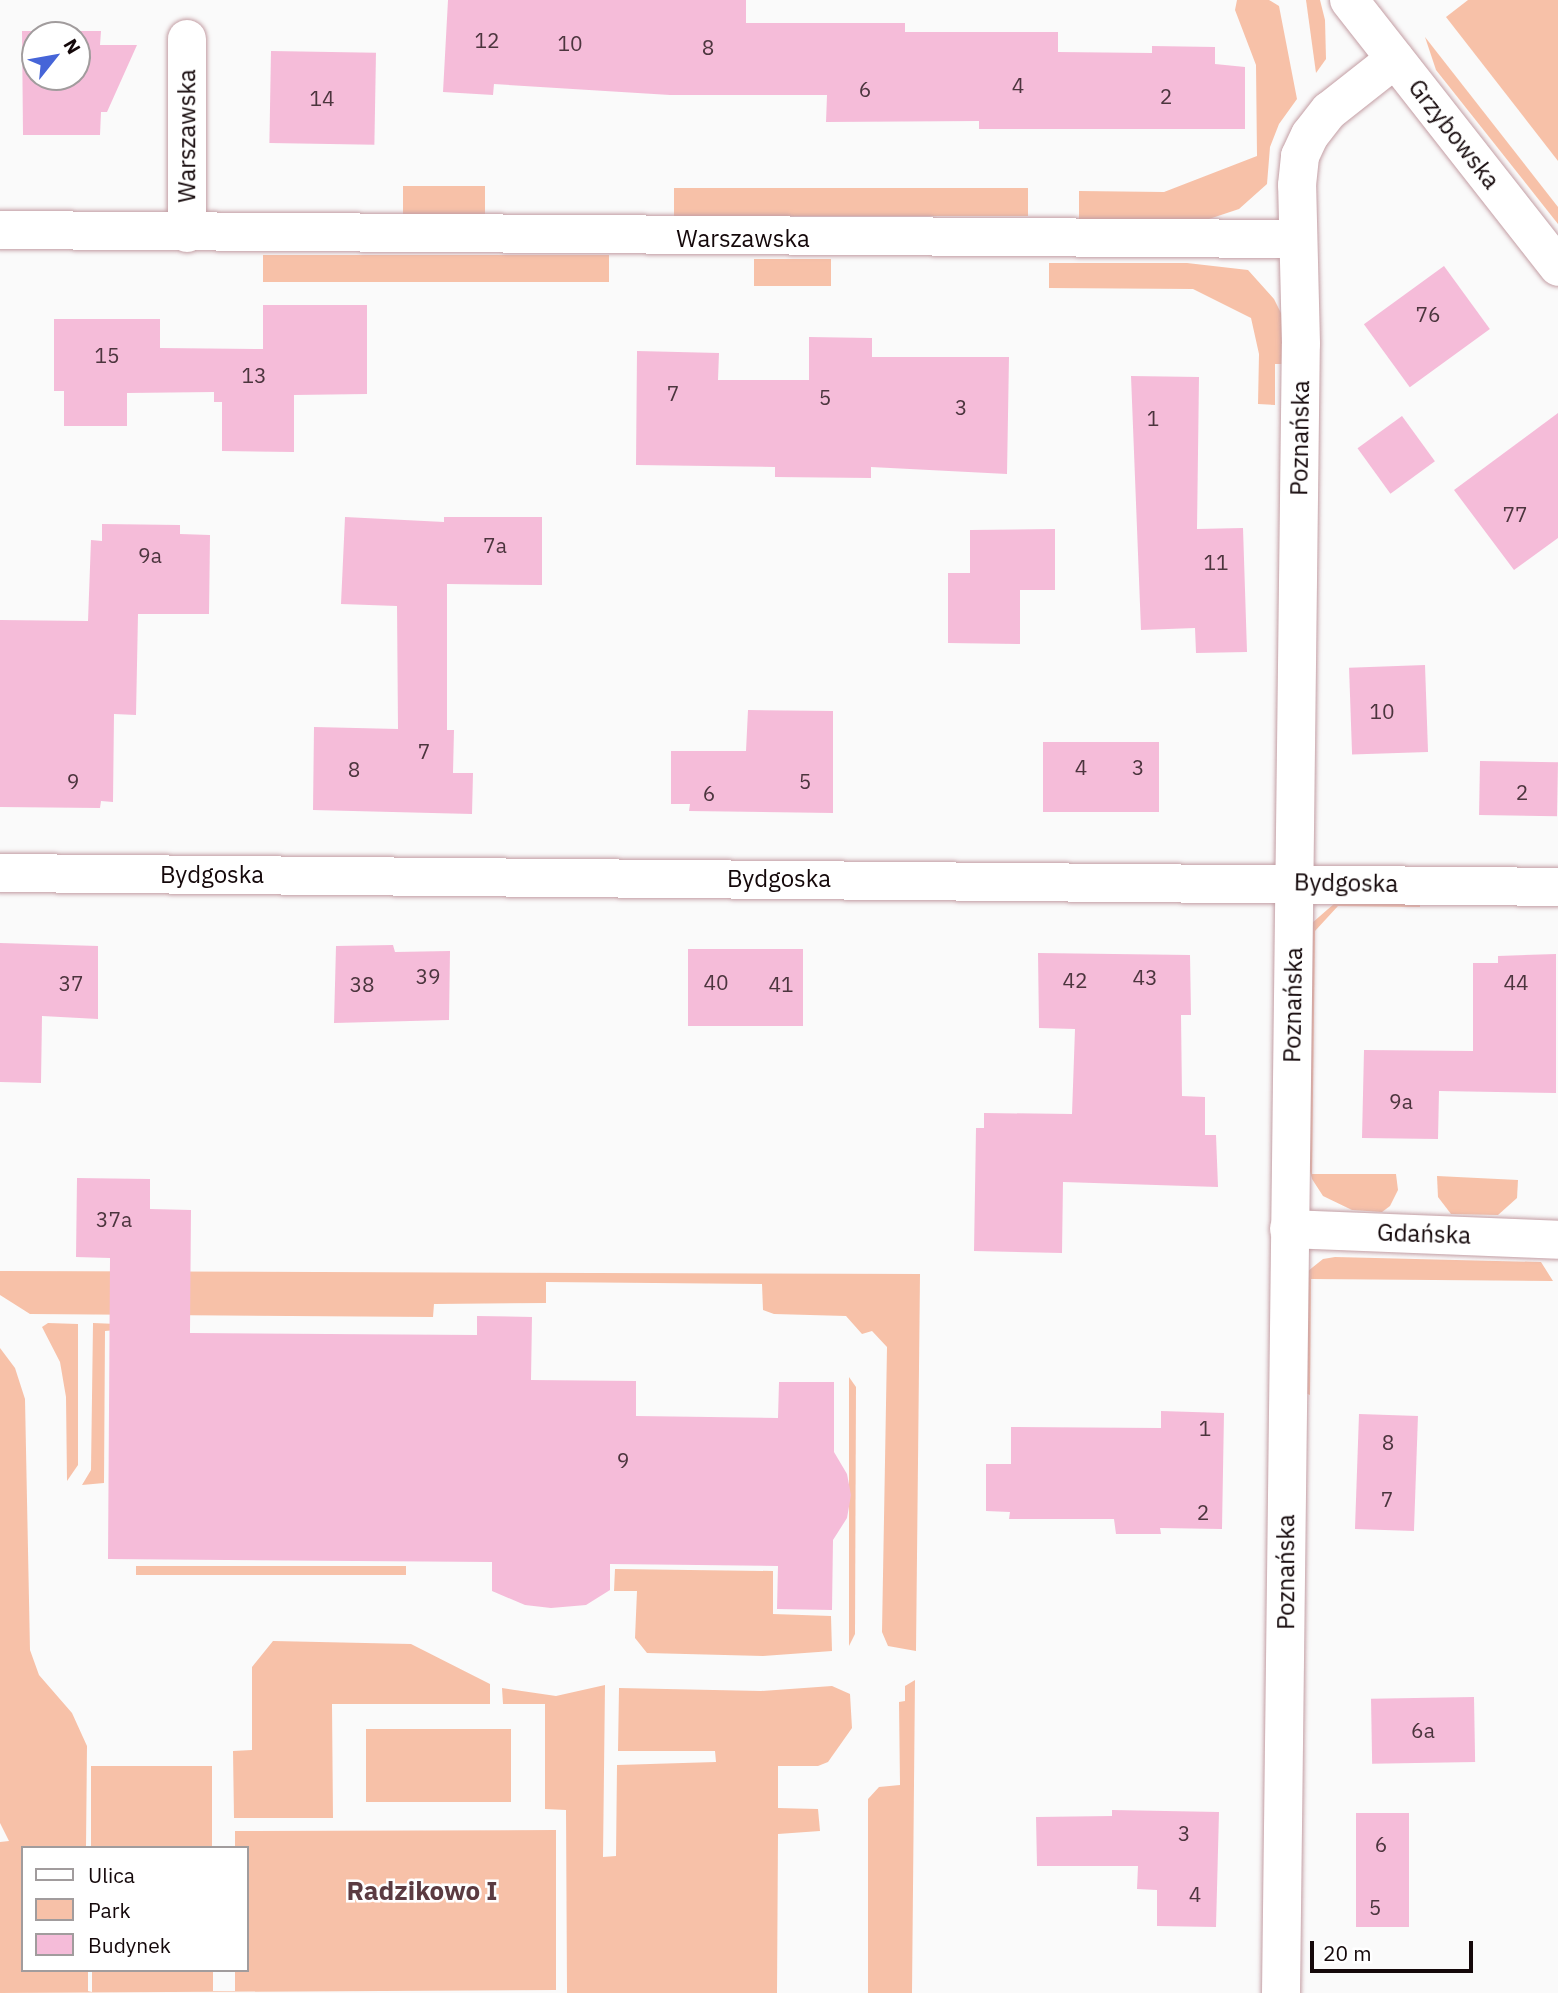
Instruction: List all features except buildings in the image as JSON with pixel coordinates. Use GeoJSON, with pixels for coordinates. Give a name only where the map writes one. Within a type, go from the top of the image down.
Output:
{"type":"FeatureCollection","features":[{"type":"Feature","properties":{"kind":"street","name":"Grzybowska"},"geometry":{"type":"LineString","coordinates":[[1349,0],[1558,267]]}},
{"type":"Feature","properties":{"kind":"street","name":"Warszawska"},"geometry":{"type":"LineString","coordinates":[[187,39],[187,233]]}},
{"type":"Feature","properties":{"kind":"street","name":"Poznańska"},"geometry":{"type":"LineString","coordinates":[[1282,1993],[1301,344],[1298,239],[1300,156],[1310,135],[1329,111],[1395,59]]}},
{"type":"Feature","properties":{"kind":"street","name":"Warszawska"},"geometry":{"type":"LineString","coordinates":[[0,230],[1298,239]]}},
{"type":"Feature","properties":{"kind":"street","name":"Bydgoska"},"geometry":{"type":"LineString","coordinates":[[0,873],[1295,882],[1558,887]]}},
{"type":"Feature","properties":{"kind":"street","name":"Gdańska"},"geometry":{"type":"LineString","coordinates":[[1289,1229],[1558,1240]]}},
{"type":"Feature","properties":{"kind":"green space"},"geometry":{"type":"Polygon","coordinates":[[[1237,0],[1269,0],[1279,6],[1297,99],[1279,124],[1270,147],[1267,184],[1239,209],[1209,219],[1079,221],[1079,191],[1164,192],[1257,156],[1256,65],[1235,10],[1237,0]]]}},
{"type":"Feature","properties":{"kind":"green space"},"geometry":{"type":"Polygon","coordinates":[[[1306,0],[1320,0],[1325,20],[1326,59],[1316,73],[1306,0]]]}},
{"type":"Feature","properties":{"kind":"green space"},"geometry":{"type":"Polygon","coordinates":[[[1468,0],[1558,0],[1558,161],[1446,17],[1468,0]]]}},
{"type":"Feature","properties":{"kind":"green space"},"geometry":{"type":"Polygon","coordinates":[[[1425,37],[1558,207],[1558,224],[1436,70],[1425,37]]]}},
{"type":"Feature","properties":{"kind":"green space"},"geometry":{"type":"Polygon","coordinates":[[[403,186],[485,186],[485,214],[403,214],[403,186]]]}},
{"type":"Feature","properties":{"kind":"green space"},"geometry":{"type":"Polygon","coordinates":[[[674,188],[1028,188],[1028,216],[674,216],[674,188]]]}},
{"type":"Feature","properties":{"kind":"green space"},"geometry":{"type":"Polygon","coordinates":[[[263,255],[609,255],[609,282],[263,282],[263,255]]]}},
{"type":"Feature","properties":{"kind":"green space"},"geometry":{"type":"Polygon","coordinates":[[[754,259],[831,259],[831,286],[754,286],[754,259]]]}},
{"type":"Feature","properties":{"kind":"green space"},"geometry":{"type":"Polygon","coordinates":[[[1049,263],[1187,263],[1248,270],[1274,299],[1284,319],[1284,364],[1275,364],[1275,405],[1258,404],[1259,354],[1251,318],[1193,289],[1049,288],[1049,263]]]}},
{"type":"Feature","properties":{"kind":"green space"},"geometry":{"type":"Polygon","coordinates":[[[1420,902],[1420,907],[1338,906],[1315,931],[1312,1174],[1396,1174],[1398,1190],[1390,1206],[1382,1212],[1352,1210],[1323,1196],[1312,1179],[1308,1164],[1312,923],[1335,903],[1420,902]]]}},
{"type":"Feature","properties":{"kind":"green space"},"geometry":{"type":"Polygon","coordinates":[[[1437,1176],[1518,1180],[1517,1198],[1498,1215],[1451,1214],[1438,1197],[1437,1176]]]}},
{"type":"Feature","properties":{"kind":"green space"},"geometry":{"type":"Polygon","coordinates":[[[1335,1257],[1541,1262],[1553,1281],[1311,1279],[1310,1395],[1305,1393],[1308,1271],[1323,1259],[1335,1257]]]}},
{"type":"Feature","properties":{"kind":"green space"},"geometry":{"type":"Polygon","coordinates":[[[0,1271],[920,1274],[916,1651],[888,1646],[882,1632],[887,1347],[872,1331],[862,1334],[846,1316],[774,1314],[763,1310],[762,1284],[546,1282],[546,1303],[434,1304],[433,1317],[30,1314],[0,1295],[0,1271]]]}},
{"type":"Feature","properties":{"kind":"green space"},"geometry":{"type":"Polygon","coordinates":[[[48,1323],[78,1324],[78,1465],[67,1481],[66,1397],[60,1362],[42,1327],[48,1323]]]}},
{"type":"Feature","properties":{"kind":"green space"},"geometry":{"type":"Polygon","coordinates":[[[93,1323],[117,1324],[116,1330],[105,1331],[104,1483],[82,1485],[91,1470],[93,1323]]]}},
{"type":"Feature","properties":{"kind":"green space"},"geometry":{"type":"Polygon","coordinates":[[[0,1348],[15,1368],[25,1399],[30,1650],[39,1675],[72,1713],[87,1746],[86,1846],[21,1846],[21,1972],[88,1972],[88,1991],[92,1992],[92,1972],[213,1972],[213,1991],[235,1991],[235,1972],[248,1972],[248,1846],[235,1846],[235,1831],[556,1830],[556,1990],[0,1993],[0,1842],[9,1841],[0,1823],[0,1348]]]}},
{"type":"Feature","properties":{"kind":"green space"},"geometry":{"type":"Polygon","coordinates":[[[849,1377],[856,1387],[855,1634],[849,1646],[849,1377]]]}},
{"type":"Feature","properties":{"kind":"green space"},"geometry":{"type":"Polygon","coordinates":[[[136,1566],[406,1566],[406,1575],[136,1575],[136,1566]]]}},
{"type":"Feature","properties":{"kind":"green space"},"geometry":{"type":"Polygon","coordinates":[[[615,1569],[773,1571],[773,1614],[831,1616],[832,1651],[763,1656],[647,1653],[635,1638],[637,1591],[614,1591],[615,1569]]]}},
{"type":"Feature","properties":{"kind":"green space"},"geometry":{"type":"Polygon","coordinates":[[[273,1641],[411,1644],[490,1684],[490,1704],[332,1704],[333,1818],[234,1818],[233,1751],[252,1750],[252,1667],[273,1641]]]}},
{"type":"Feature","properties":{"kind":"green space"},"geometry":{"type":"Polygon","coordinates":[[[915,1680],[912,1993],[868,1993],[868,1799],[879,1787],[900,1785],[899,1702],[905,1701],[905,1686],[915,1680]]]}},
{"type":"Feature","properties":{"kind":"green space"},"geometry":{"type":"Polygon","coordinates":[[[605,1685],[603,1857],[616,1856],[617,1765],[716,1762],[715,1751],[618,1751],[619,1688],[761,1691],[832,1686],[850,1694],[852,1728],[828,1762],[818,1766],[778,1766],[778,1808],[818,1809],[820,1831],[778,1834],[777,1993],[567,1993],[566,1810],[545,1809],[545,1704],[503,1704],[502,1688],[556,1696],[605,1685]]]}},
{"type":"Feature","properties":{"kind":"green space"},"geometry":{"type":"Polygon","coordinates":[[[366,1729],[511,1729],[511,1802],[366,1802],[366,1729]]]}},
{"type":"Feature","properties":{"kind":"green space"},"geometry":{"type":"Polygon","coordinates":[[[91,1766],[212,1766],[212,1846],[91,1846],[91,1766]]]}},
{"type":"Feature","properties":{"kind":"district","name":"Radzikowo I"},"geometry":{"type":"Point","coordinates":[422,1891]}}]}
